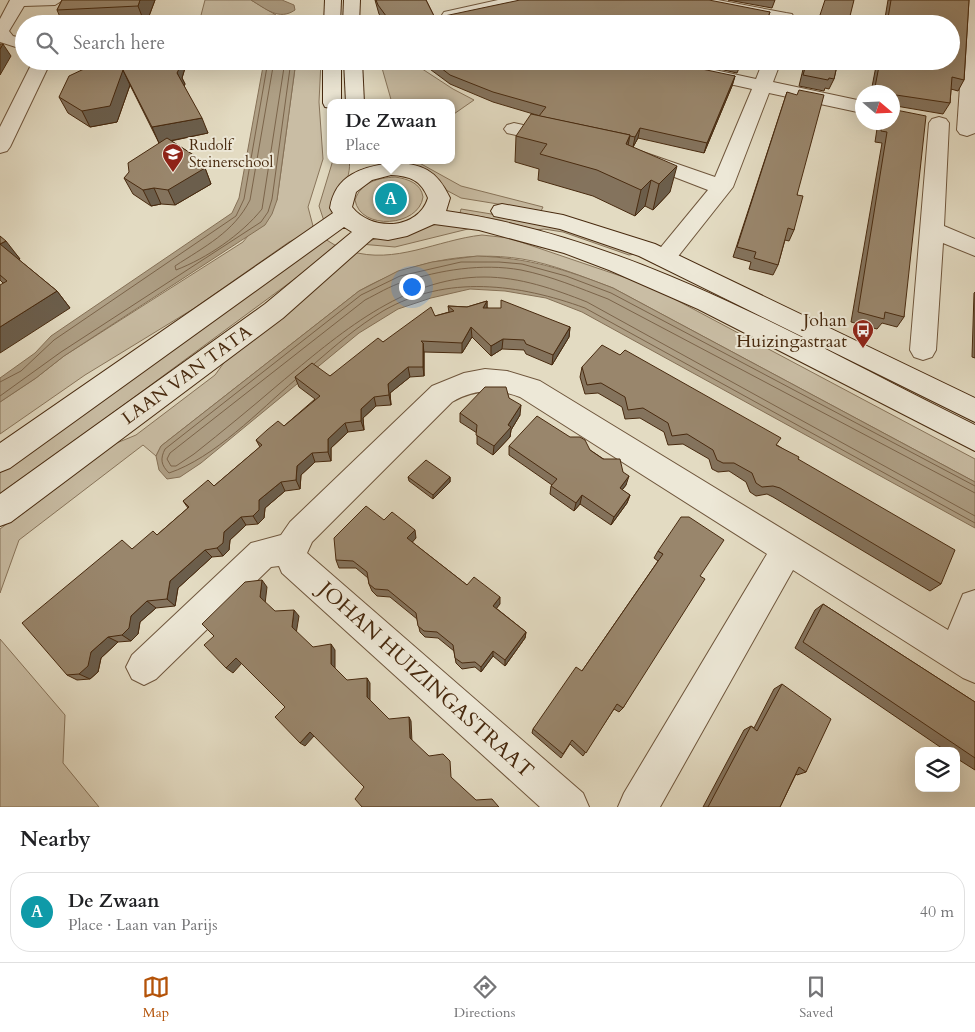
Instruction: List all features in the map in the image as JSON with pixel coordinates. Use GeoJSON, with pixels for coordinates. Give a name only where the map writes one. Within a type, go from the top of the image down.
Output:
{"type":"FeatureCollection","features":[{"type":"Feature","properties":{"kind":"street"},"geometry":{"type":"LineString","coordinates":[[15,42],[7,40],[2,31],[18,1],[55,0]]}},
{"type":"Feature","properties":{"kind":"street"},"geometry":{"type":"LineString","coordinates":[[332,15],[333,0]]}},
{"type":"Feature","properties":{"kind":"street"},"geometry":{"type":"LineString","coordinates":[[352,0],[352,15]]}},
{"type":"Feature","properties":{"kind":"street"},"geometry":{"type":"LineString","coordinates":[[451,13],[521,0]]}},
{"type":"Feature","properties":{"kind":"street"},"geometry":{"type":"LineString","coordinates":[[693,0],[759,15]]}},
{"type":"Feature","properties":{"kind":"street"},"geometry":{"type":"LineString","coordinates":[[788,15],[793,0]]}},
{"type":"Feature","properties":{"kind":"street"},"geometry":{"type":"LineString","coordinates":[[923,350],[933,230],[930,121],[971,131],[974,0]]}},
{"type":"Feature","properties":{"kind":"street"},"geometry":{"type":"LineString","coordinates":[[0,46],[15,45]]}},
{"type":"Feature","properties":{"kind":"street"},"geometry":{"type":"LineString","coordinates":[[960,51],[974,54]]}},
{"type":"Feature","properties":{"kind":"street"},"geometry":{"type":"LineString","coordinates":[[0,146],[38,70]]}},
{"type":"Feature","properties":{"kind":"street"},"geometry":{"type":"LineString","coordinates":[[332,70],[332,99]]}},
{"type":"Feature","properties":{"kind":"street"},"geometry":{"type":"LineString","coordinates":[[353,70],[355,99]]}},
{"type":"Feature","properties":{"kind":"street"},"geometry":{"type":"LineString","coordinates":[[692,70],[855,104]]}},
{"type":"Feature","properties":{"kind":"street"},"geometry":{"type":"LineString","coordinates":[[656,267],[722,187],[769,70]]}},
{"type":"Feature","properties":{"kind":"street"},"geometry":{"type":"LineString","coordinates":[[514,129],[576,142]]}},
{"type":"Feature","properties":{"kind":"street"},"geometry":{"type":"LineString","coordinates":[[623,152],[722,187]]}},
{"type":"Feature","properties":{"kind":"street"},"geometry":{"type":"LineString","coordinates":[[388,164],[418,173],[429,179],[436,188],[435,207],[414,227],[403,230],[368,230],[351,222],[345,216],[341,200],[355,169],[373,172],[388,164]]}},
{"type":"Feature","properties":{"kind":"street"},"geometry":{"type":"LineString","coordinates":[[435,207],[603,258],[656,267],[975,411]]}},
{"type":"Feature","properties":{"kind":"street"},"geometry":{"type":"LineString","coordinates":[[0,459],[345,216]]}},
{"type":"Feature","properties":{"kind":"street","name":"LAAN VAN TATA"},"geometry":{"type":"LineString","coordinates":[[0,512],[267,317],[368,230]]}},
{"type":"Feature","properties":{"kind":"street"},"geometry":{"type":"LineString","coordinates":[[933,230],[975,248]]}},
{"type":"Feature","properties":{"kind":"street"},"geometry":{"type":"LineString","coordinates":[[656,267],[702,300],[975,439]]}},
{"type":"Feature","properties":{"kind":"street"},"geometry":{"type":"LineString","coordinates":[[144,667],[262,554],[291,548],[301,532],[442,394],[464,382],[486,377],[509,381],[530,388],[965,659],[975,606]]}},
{"type":"Feature","properties":{"kind":"street","name":"JOHAN HUIZINGASTRAAT"},"geometry":{"type":"LineString","coordinates":[[291,548],[293,562],[569,807]]}},
{"type":"Feature","properties":{"kind":"street"},"geometry":{"type":"LineString","coordinates":[[638,807],[788,548]]}},
{"type":"Feature","properties":{"kind":"shaded area"},"geometry":{"type":"Polygon","coordinates":[[[205,0],[251,0],[276,15],[201,15],[205,0]]]}},
{"type":"Feature","properties":{"kind":"shaded area"},"geometry":{"type":"Polygon","coordinates":[[[295,70],[321,70],[319,102],[323,159],[308,207],[313,226],[306,234],[289,242],[193,309],[85,375],[0,434],[0,402],[36,378],[64,356],[243,242],[277,200],[295,70]]]}},
{"type":"Feature","properties":{"kind":"shaded area"},"geometry":{"type":"Polygon","coordinates":[[[383,70],[424,70],[474,100],[455,113],[455,99],[391,99],[383,70]]]}},
{"type":"Feature","properties":{"kind":"shaded area"},"geometry":{"type":"Polygon","coordinates":[[[332,164],[350,164],[342,194],[325,224],[319,206],[332,164]]]}},
{"type":"Feature","properties":{"kind":"shaded area"},"geometry":{"type":"Polygon","coordinates":[[[405,164],[421,164],[461,186],[543,207],[541,211],[461,198],[446,190],[437,178],[405,164]]]}},
{"type":"Feature","properties":{"kind":"shaded area"},"geometry":{"type":"Polygon","coordinates":[[[395,177],[413,182],[420,188],[423,197],[419,207],[401,219],[389,221],[378,221],[367,217],[359,210],[355,200],[361,189],[376,180],[395,177]]]}},
{"type":"Feature","properties":{"kind":"shaded area"},"geometry":{"type":"Polygon","coordinates":[[[461,209],[546,223],[635,254],[629,255],[563,232],[544,229],[536,230],[500,220],[460,213],[461,209]]]}},
{"type":"Feature","properties":{"kind":"shaded area"},"geometry":{"type":"Polygon","coordinates":[[[441,223],[472,228],[395,247],[360,244],[375,239],[441,223]]]}},
{"type":"Feature","properties":{"kind":"shaded area"},"geometry":{"type":"Polygon","coordinates":[[[482,235],[509,238],[650,286],[975,459],[975,482],[613,288],[568,271],[534,261],[479,256],[458,258],[417,266],[378,281],[359,291],[161,446],[156,456],[143,445],[19,540],[0,593],[0,529],[107,447],[136,435],[215,375],[231,353],[350,251],[367,255],[400,253],[482,235]]]}},
{"type":"Feature","properties":{"kind":"shaded area"},"geometry":{"type":"Polygon","coordinates":[[[325,239],[338,247],[0,496],[0,472],[325,239]]]}},
{"type":"Feature","properties":{"kind":"shaded area"},"geometry":{"type":"Polygon","coordinates":[[[0,639],[65,715],[63,763],[99,807],[0,807],[0,639]]]}},
{"type":"Feature","properties":{"kind":"water"},"geometry":{"type":"Polygon","coordinates":[[[251,0],[282,0],[294,5],[295,10],[289,13],[278,14],[267,10],[251,0]]]}},
{"type":"Feature","properties":{"kind":"water"},"geometry":{"type":"Polygon","coordinates":[[[262,70],[295,70],[277,200],[272,214],[265,225],[64,356],[36,378],[0,402],[0,378],[35,353],[51,336],[232,213],[239,198],[262,70]]]}},
{"type":"Feature","properties":{"kind":"water"},"geometry":{"type":"Polygon","coordinates":[[[477,256],[530,262],[579,275],[613,288],[975,482],[975,528],[582,312],[546,298],[505,291],[470,289],[431,298],[398,309],[359,333],[201,463],[180,477],[167,479],[159,470],[156,456],[161,446],[359,291],[398,271],[432,262],[477,256]]]}},
{"type":"Feature","properties":{"kind":"building"},"geometry":{"type":"Polygon","coordinates":[[[62,0],[140,0],[138,6],[57,10],[62,0]]]}},
{"type":"Feature","properties":{"kind":"building"},"geometry":{"type":"Polygon","coordinates":[[[376,0],[426,0],[434,15],[385,15],[376,0]]]}},
{"type":"Feature","properties":{"kind":"building"},"geometry":{"type":"Polygon","coordinates":[[[520,0],[709,0],[770,12],[769,15],[449,15],[520,0]]]}},
{"type":"Feature","properties":{"kind":"building"},"geometry":{"type":"Polygon","coordinates":[[[825,0],[854,0],[850,15],[820,15],[825,0]]]}},
{"type":"Feature","properties":{"kind":"building"},"geometry":{"type":"Polygon","coordinates":[[[891,0],[969,0],[964,80],[952,77],[950,103],[900,96],[900,85],[875,85],[878,70],[960,70],[960,15],[888,15],[891,0]]]}},
{"type":"Feature","properties":{"kind":"building"},"geometry":{"type":"Polygon","coordinates":[[[82,70],[123,70],[110,106],[82,111],[59,97],[69,76],[82,70]]]}},
{"type":"Feature","properties":{"kind":"building"},"geometry":{"type":"Polygon","coordinates":[[[123,70],[178,70],[177,73],[202,118],[152,127],[123,70]]]}},
{"type":"Feature","properties":{"kind":"building"},"geometry":{"type":"Polygon","coordinates":[[[444,70],[707,70],[735,76],[707,143],[640,128],[635,137],[539,116],[546,107],[493,92],[450,75],[444,70]]]}},
{"type":"Feature","properties":{"kind":"building"},"geometry":{"type":"Polygon","coordinates":[[[804,70],[836,70],[834,79],[829,78],[828,80],[803,75],[804,70]]]}},
{"type":"Feature","properties":{"kind":"building"},"geometry":{"type":"Polygon","coordinates":[[[799,90],[824,95],[797,195],[803,196],[794,230],[788,228],[778,265],[754,258],[756,252],[737,247],[787,92],[797,95],[799,90]]]}},
{"type":"Feature","properties":{"kind":"building"},"geometry":{"type":"Polygon","coordinates":[[[900,111],[926,116],[904,317],[885,312],[884,319],[858,312],[887,132],[881,131],[900,130],[900,111]]]}},
{"type":"Feature","properties":{"kind":"building"},"geometry":{"type":"Polygon","coordinates":[[[531,114],[630,135],[626,144],[677,166],[659,184],[651,180],[641,190],[597,170],[540,154],[547,144],[516,136],[531,114]]]}},
{"type":"Feature","properties":{"kind":"building"},"geometry":{"type":"Polygon","coordinates":[[[167,138],[195,156],[194,161],[205,168],[168,190],[154,188],[143,190],[124,178],[129,172],[128,163],[167,138]]]}},
{"type":"Feature","properties":{"kind":"building"},"geometry":{"type":"Polygon","coordinates":[[[0,236],[6,241],[0,244],[0,236]]]}},
{"type":"Feature","properties":{"kind":"building"},"geometry":{"type":"Polygon","coordinates":[[[0,244],[57,291],[0,327],[0,285],[7,281],[0,275],[0,244]]]}},
{"type":"Feature","properties":{"kind":"building"},"geometry":{"type":"Polygon","coordinates":[[[501,300],[570,327],[553,355],[526,344],[524,340],[503,339],[491,346],[471,327],[462,343],[421,341],[423,343],[423,367],[408,367],[388,384],[389,395],[374,397],[361,409],[361,421],[345,423],[328,439],[328,452],[312,453],[297,466],[296,480],[281,482],[259,500],[259,510],[253,516],[241,517],[224,532],[223,543],[217,548],[205,550],[170,581],[167,599],[147,601],[131,616],[129,628],[122,635],[108,637],[91,652],[88,666],[79,674],[67,675],[22,623],[122,540],[132,549],[153,531],[157,535],[189,507],[183,501],[208,480],[214,486],[262,445],[256,440],[267,430],[278,421],[284,426],[320,396],[295,377],[312,363],[330,376],[378,338],[383,342],[431,307],[435,316],[454,311],[448,306],[467,307],[487,301],[483,308],[501,308],[501,300]]]}},
{"type":"Feature","properties":{"kind":"building"},"geometry":{"type":"Polygon","coordinates":[[[602,345],[620,355],[625,350],[781,438],[776,445],[955,550],[941,584],[780,488],[773,486],[762,487],[756,483],[752,473],[734,463],[723,463],[717,460],[713,450],[687,434],[672,436],[668,423],[643,408],[628,410],[625,397],[601,383],[587,385],[582,367],[602,345]]]}},
{"type":"Feature","properties":{"kind":"building"},"geometry":{"type":"Polygon","coordinates":[[[485,387],[506,387],[509,398],[521,405],[508,425],[511,427],[494,446],[476,435],[477,425],[460,413],[485,387]]]}},
{"type":"Feature","properties":{"kind":"building"},"geometry":{"type":"Polygon","coordinates":[[[537,416],[570,437],[580,437],[585,440],[590,450],[603,459],[620,459],[623,472],[629,476],[620,488],[630,495],[614,517],[582,495],[576,503],[551,486],[557,479],[509,446],[537,416]]]}},
{"type":"Feature","properties":{"kind":"building"},"geometry":{"type":"Polygon","coordinates":[[[426,460],[450,477],[433,495],[408,477],[426,460]]]}},
{"type":"Feature","properties":{"kind":"building"},"geometry":{"type":"Polygon","coordinates":[[[366,506],[384,520],[392,512],[415,530],[407,538],[467,585],[474,577],[500,597],[493,606],[526,632],[505,660],[493,651],[481,667],[475,662],[462,663],[455,658],[453,645],[437,632],[424,631],[418,626],[416,613],[388,590],[375,589],[369,584],[367,572],[353,561],[336,560],[334,538],[366,506]]]}},
{"type":"Feature","properties":{"kind":"building"},"geometry":{"type":"Polygon","coordinates":[[[681,517],[689,517],[724,540],[700,576],[705,579],[623,708],[617,704],[586,753],[572,740],[563,754],[533,729],[576,667],[582,671],[663,554],[658,551],[681,517]]]}},
{"type":"Feature","properties":{"kind":"building"},"geometry":{"type":"Polygon","coordinates":[[[262,580],[260,597],[275,611],[294,610],[292,627],[313,647],[331,644],[331,664],[347,680],[367,678],[367,697],[389,719],[409,717],[410,738],[429,756],[443,754],[450,761],[451,777],[476,800],[492,799],[499,807],[362,807],[355,799],[364,787],[310,732],[300,743],[275,717],[285,707],[236,658],[226,668],[204,645],[214,636],[202,624],[245,582],[262,580]]]}},
{"type":"Feature","properties":{"kind":"building"},"geometry":{"type":"Polygon","coordinates":[[[823,604],[975,702],[975,758],[960,747],[803,642],[823,604]]]}},
{"type":"Feature","properties":{"kind":"building"},"geometry":{"type":"Polygon","coordinates":[[[782,684],[831,719],[806,772],[799,767],[780,807],[708,807],[751,726],[757,731],[782,684]]]}},
{"type":"Feature","properties":{"kind":"place","name":"Rudolf Steinerschool"},"geometry":{"type":"Point","coordinates":[173,173]}},
{"type":"Feature","properties":{"kind":"place","name":"De Zwaan"},"geometry":{"type":"Point","coordinates":[391,199]}},
{"type":"Feature","properties":{"kind":"place","name":"Johan Huizingastraat"},"geometry":{"type":"Point","coordinates":[863,349]}}]}
